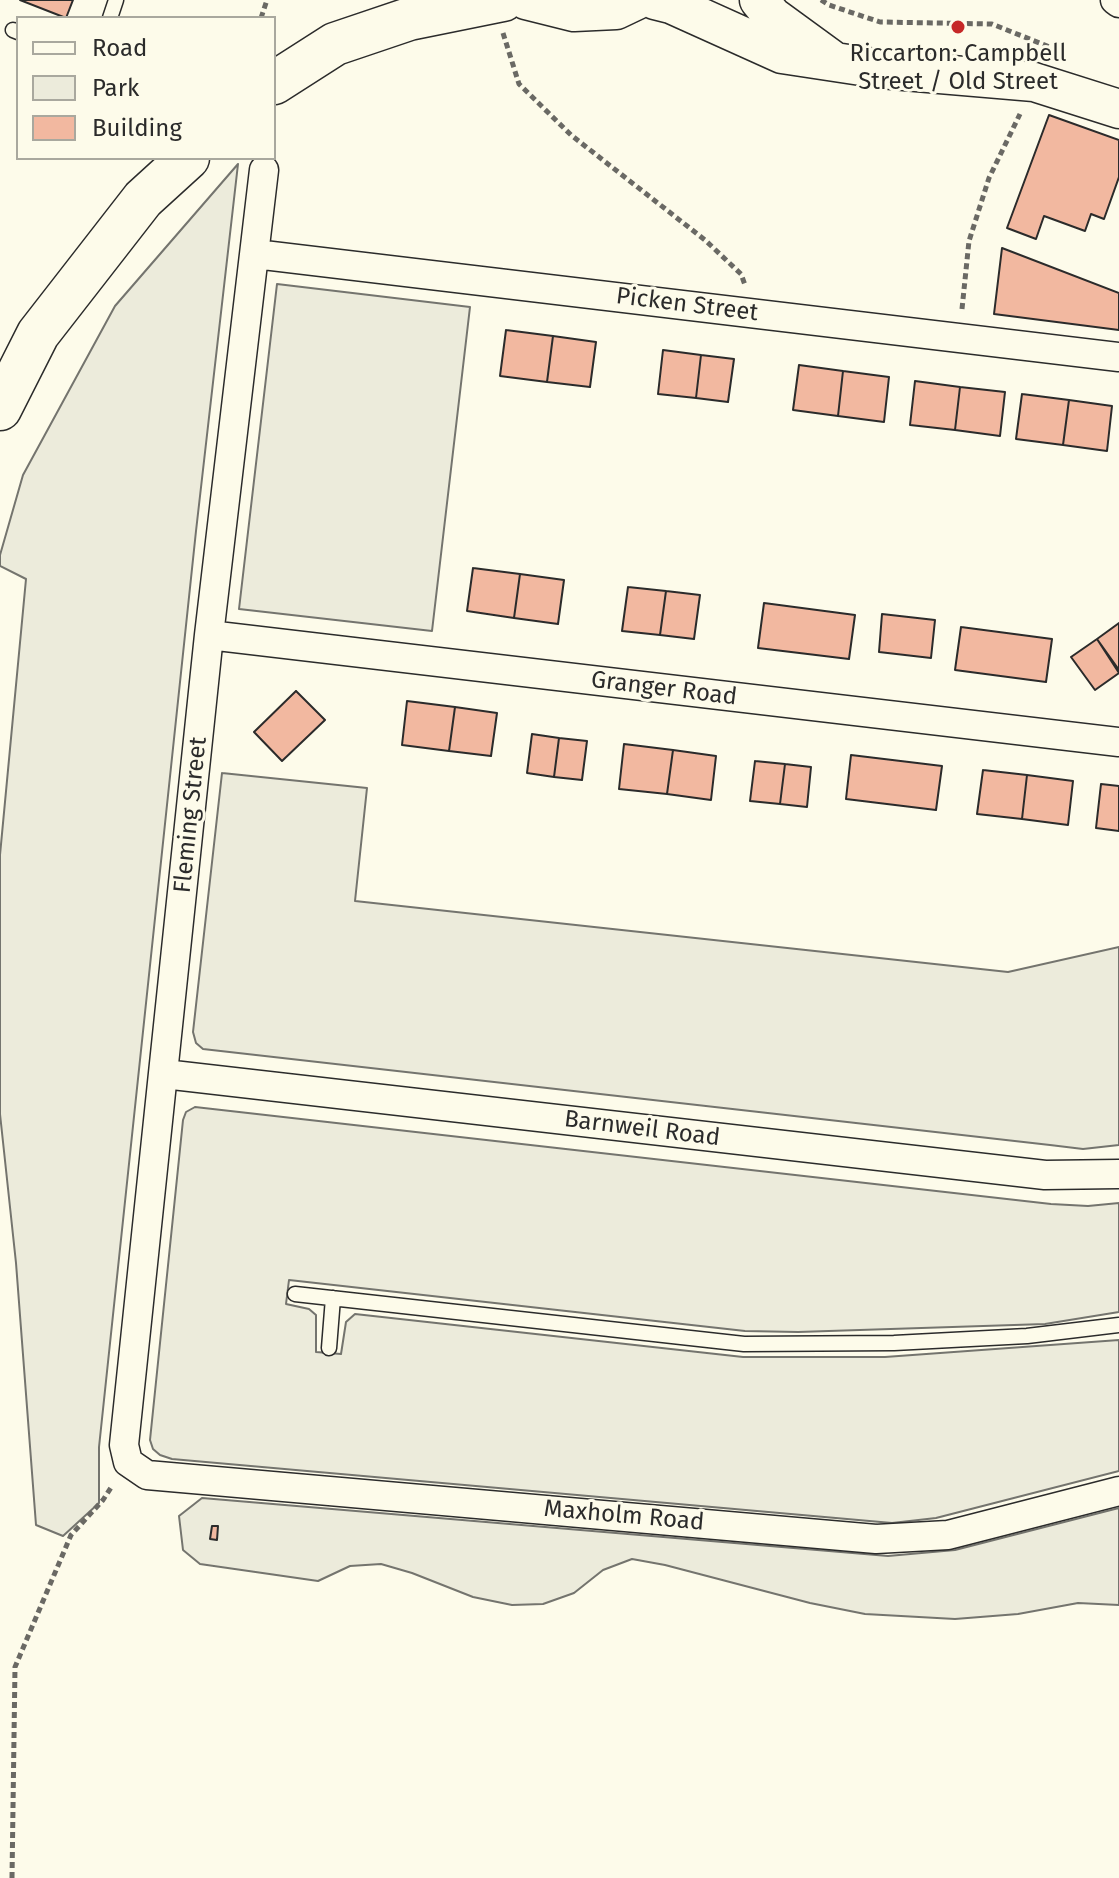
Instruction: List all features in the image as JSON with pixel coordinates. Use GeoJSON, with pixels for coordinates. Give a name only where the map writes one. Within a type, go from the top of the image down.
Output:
{"type":"FeatureCollection","features":[{"type":"Feature","properties":{"kind":"main road"},"geometry":{"type":"LineString","coordinates":[[526,0],[574,12],[616,10],[637,0]]}},
{"type":"Feature","properties":{"kind":"main road"},"geometry":{"type":"LineString","coordinates":[[655,0],[671,4],[782,54],[881,69],[1034,82],[1119,109]]}},
{"type":"Feature","properties":{"kind":"main road"},"geometry":{"type":"LineString","coordinates":[[759,0],[772,16],[836,63]]}},
{"type":"Feature","properties":{"kind":"main road"},"geometry":{"type":"LineString","coordinates":[[276,82],[335,44],[409,19],[502,14]]}},
{"type":"Feature","properties":{"kind":"main road"},"geometry":{"type":"LineString","coordinates":[[0,409],[38,334],[143,199],[186,160]]}},
{"type":"Feature","properties":{"kind":"street","name":"Fleming Street"},"geometry":{"type":"LineString","coordinates":[[128,1462],[124,1445],[209,635],[264,170]]}},
{"type":"Feature","properties":{"kind":"street","name":"Picken Street"},"geometry":{"type":"LineString","coordinates":[[255,254],[1119,357]]}},
{"type":"Feature","properties":{"kind":"street","name":"Granger Road"},"geometry":{"type":"LineString","coordinates":[[209,635],[1119,742]]}},
{"type":"Feature","properties":{"kind":"street","name":"Barnweil Road"},"geometry":{"type":"LineString","coordinates":[[164,1074],[1045,1175],[1119,1174]]}},
{"type":"Feature","properties":{"kind":"street","name":"Maxholm Road"},"geometry":{"type":"LineString","coordinates":[[128,1462],[147,1475],[876,1539],[948,1535],[1119,1491]]}},
{"type":"Feature","properties":{"kind":"lane"},"geometry":{"type":"LineString","coordinates":[[295,1294],[744,1344],[894,1343],[1012,1337],[1119,1325]]}},
{"type":"Feature","properties":{"kind":"lane"},"geometry":{"type":"LineString","coordinates":[[329,1348],[333,1298]]}},
{"type":"Feature","properties":{"kind":"path"},"geometry":{"type":"LineString","coordinates":[[821,0],[880,22],[992,24],[1062,52]]}},
{"type":"Feature","properties":{"kind":"path"},"geometry":{"type":"LineString","coordinates":[[502,14],[519,84],[571,135],[705,240],[741,274],[755,314]]}},
{"type":"Feature","properties":{"kind":"path"},"geometry":{"type":"LineString","coordinates":[[960,338],[969,241],[989,178],[1024,104]]}},
{"type":"Feature","properties":{"kind":"path"},"geometry":{"type":"LineString","coordinates":[[12,1878],[15,1667],[71,1535],[103,1500],[128,1462]]}},
{"type":"Feature","properties":{"kind":"green space"},"geometry":{"type":"Polygon","coordinates":[[[238,164],[99,1447],[99,1503],[63,1536],[36,1525],[16,1263],[0,1114],[0,855],[26,579],[0,566],[0,555],[23,475],[115,306],[238,164]]]}},
{"type":"Feature","properties":{"kind":"green space"},"geometry":{"type":"Polygon","coordinates":[[[277,284],[470,307],[432,631],[239,609],[277,284]]]}},
{"type":"Feature","properties":{"kind":"green space"},"geometry":{"type":"Polygon","coordinates":[[[222,773],[367,788],[355,901],[1008,972],[1119,947],[1119,1145],[1083,1149],[203,1049],[196,1043],[193,1032],[222,773]]]}},
{"type":"Feature","properties":{"kind":"green space"},"geometry":{"type":"Polygon","coordinates":[[[195,1107],[1051,1204],[1088,1206],[1119,1203],[1119,1312],[1045,1324],[745,1331],[289,1280],[286,1304],[309,1309],[316,1315],[316,1352],[341,1354],[346,1322],[355,1314],[743,1357],[885,1357],[1119,1340],[1119,1471],[936,1518],[892,1523],[172,1459],[160,1455],[153,1449],[150,1440],[183,1120],[186,1112],[195,1107]]]}},
{"type":"Feature","properties":{"kind":"green space"},"geometry":{"type":"Polygon","coordinates":[[[202,1498],[888,1556],[955,1550],[1119,1508],[1119,1605],[1078,1603],[1018,1614],[955,1619],[865,1614],[632,1559],[603,1570],[574,1593],[543,1604],[512,1605],[473,1597],[381,1564],[350,1566],[318,1581],[200,1564],[183,1550],[179,1516],[202,1498]]]}},
{"type":"Feature","properties":{"kind":"building"},"geometry":{"type":"Polygon","coordinates":[[[20,0],[73,0],[67,16],[20,0]]]}},
{"type":"Feature","properties":{"kind":"building"},"geometry":{"type":"Polygon","coordinates":[[[1049,115],[1119,140],[1119,177],[1104,219],[1091,214],[1085,231],[1044,216],[1036,239],[1007,228],[1049,115]]]}},
{"type":"Feature","properties":{"kind":"building"},"geometry":{"type":"Polygon","coordinates":[[[1002,248],[1119,293],[1119,330],[994,314],[1002,248]]]}},
{"type":"Feature","properties":{"kind":"building"},"geometry":{"type":"Polygon","coordinates":[[[506,330],[553,336],[547,382],[500,376],[506,330]]]}},
{"type":"Feature","properties":{"kind":"building"},"geometry":{"type":"Polygon","coordinates":[[[553,336],[596,342],[590,387],[547,382],[553,336]]]}},
{"type":"Feature","properties":{"kind":"building"},"geometry":{"type":"Polygon","coordinates":[[[663,350],[701,355],[696,398],[658,394],[663,350]]]}},
{"type":"Feature","properties":{"kind":"building"},"geometry":{"type":"Polygon","coordinates":[[[701,355],[734,359],[728,402],[696,398],[701,355]]]}},
{"type":"Feature","properties":{"kind":"building"},"geometry":{"type":"Polygon","coordinates":[[[799,365],[843,371],[838,416],[793,410],[799,365]]]}},
{"type":"Feature","properties":{"kind":"building"},"geometry":{"type":"Polygon","coordinates":[[[843,371],[889,377],[884,422],[838,416],[843,371]]]}},
{"type":"Feature","properties":{"kind":"building"},"geometry":{"type":"Polygon","coordinates":[[[915,381],[960,387],[955,430],[910,425],[915,381]]]}},
{"type":"Feature","properties":{"kind":"building"},"geometry":{"type":"Polygon","coordinates":[[[960,387],[1005,392],[1000,436],[955,430],[960,387]]]}},
{"type":"Feature","properties":{"kind":"building"},"geometry":{"type":"Polygon","coordinates":[[[1022,394],[1069,400],[1063,445],[1016,439],[1022,394]]]}},
{"type":"Feature","properties":{"kind":"building"},"geometry":{"type":"Polygon","coordinates":[[[1069,400],[1112,406],[1107,451],[1063,445],[1069,400]]]}},
{"type":"Feature","properties":{"kind":"building"},"geometry":{"type":"Polygon","coordinates":[[[473,568],[520,574],[514,618],[467,611],[473,568]]]}},
{"type":"Feature","properties":{"kind":"building"},"geometry":{"type":"Polygon","coordinates":[[[520,574],[564,580],[558,624],[514,618],[520,574]]]}},
{"type":"Feature","properties":{"kind":"building"},"geometry":{"type":"Polygon","coordinates":[[[628,587],[666,591],[660,635],[622,631],[628,587]]]}},
{"type":"Feature","properties":{"kind":"building"},"geometry":{"type":"Polygon","coordinates":[[[666,591],[700,595],[694,639],[660,635],[666,591]]]}},
{"type":"Feature","properties":{"kind":"building"},"geometry":{"type":"Polygon","coordinates":[[[764,603],[855,615],[849,659],[758,648],[764,603]]]}},
{"type":"Feature","properties":{"kind":"building"},"geometry":{"type":"Polygon","coordinates":[[[882,614],[935,620],[931,658],[879,652],[882,614]]]}},
{"type":"Feature","properties":{"kind":"building"},"geometry":{"type":"Polygon","coordinates":[[[1119,623],[1119,670],[1097,639],[1119,623]]]}},
{"type":"Feature","properties":{"kind":"building"},"geometry":{"type":"Polygon","coordinates":[[[961,627],[1052,639],[1046,682],[955,670],[961,627]]]}},
{"type":"Feature","properties":{"kind":"building"},"geometry":{"type":"Polygon","coordinates":[[[1097,639],[1119,673],[1095,690],[1071,657],[1097,639]]]}},
{"type":"Feature","properties":{"kind":"building"},"geometry":{"type":"Polygon","coordinates":[[[296,691],[325,720],[282,761],[254,732],[296,691]]]}},
{"type":"Feature","properties":{"kind":"building"},"geometry":{"type":"Polygon","coordinates":[[[407,701],[455,707],[449,751],[402,745],[407,701]]]}},
{"type":"Feature","properties":{"kind":"building"},"geometry":{"type":"Polygon","coordinates":[[[455,707],[497,713],[491,756],[449,751],[455,707]]]}},
{"type":"Feature","properties":{"kind":"building"},"geometry":{"type":"Polygon","coordinates":[[[532,734],[559,738],[554,777],[527,773],[532,734]]]}},
{"type":"Feature","properties":{"kind":"building"},"geometry":{"type":"Polygon","coordinates":[[[559,738],[587,741],[582,780],[554,777],[559,738]]]}},
{"type":"Feature","properties":{"kind":"building"},"geometry":{"type":"Polygon","coordinates":[[[624,744],[673,750],[667,794],[619,789],[624,744]]]}},
{"type":"Feature","properties":{"kind":"building"},"geometry":{"type":"Polygon","coordinates":[[[673,750],[716,756],[711,800],[667,794],[673,750]]]}},
{"type":"Feature","properties":{"kind":"building"},"geometry":{"type":"Polygon","coordinates":[[[851,755],[942,766],[936,810],[846,799],[851,755]]]}},
{"type":"Feature","properties":{"kind":"building"},"geometry":{"type":"Polygon","coordinates":[[[755,761],[785,764],[780,804],[750,801],[755,761]]]}},
{"type":"Feature","properties":{"kind":"building"},"geometry":{"type":"Polygon","coordinates":[[[785,764],[811,767],[807,807],[780,804],[785,764]]]}},
{"type":"Feature","properties":{"kind":"building"},"geometry":{"type":"Polygon","coordinates":[[[983,770],[1027,775],[1022,819],[977,814],[983,770]]]}},
{"type":"Feature","properties":{"kind":"building"},"geometry":{"type":"Polygon","coordinates":[[[1027,775],[1073,781],[1068,825],[1022,819],[1027,775]]]}},
{"type":"Feature","properties":{"kind":"building"},"geometry":{"type":"Polygon","coordinates":[[[1101,784],[1119,786],[1119,831],[1096,828],[1101,784]]]}},
{"type":"Feature","properties":{"kind":"building"},"geometry":{"type":"Polygon","coordinates":[[[212,1526],[218,1526],[217,1540],[210,1539],[212,1526]]]}},
{"type":"Feature","properties":{"kind":"place","name":"Riccarton: Campbell Street / Old Street"},"geometry":{"type":"Point","coordinates":[958,27]}}]}
